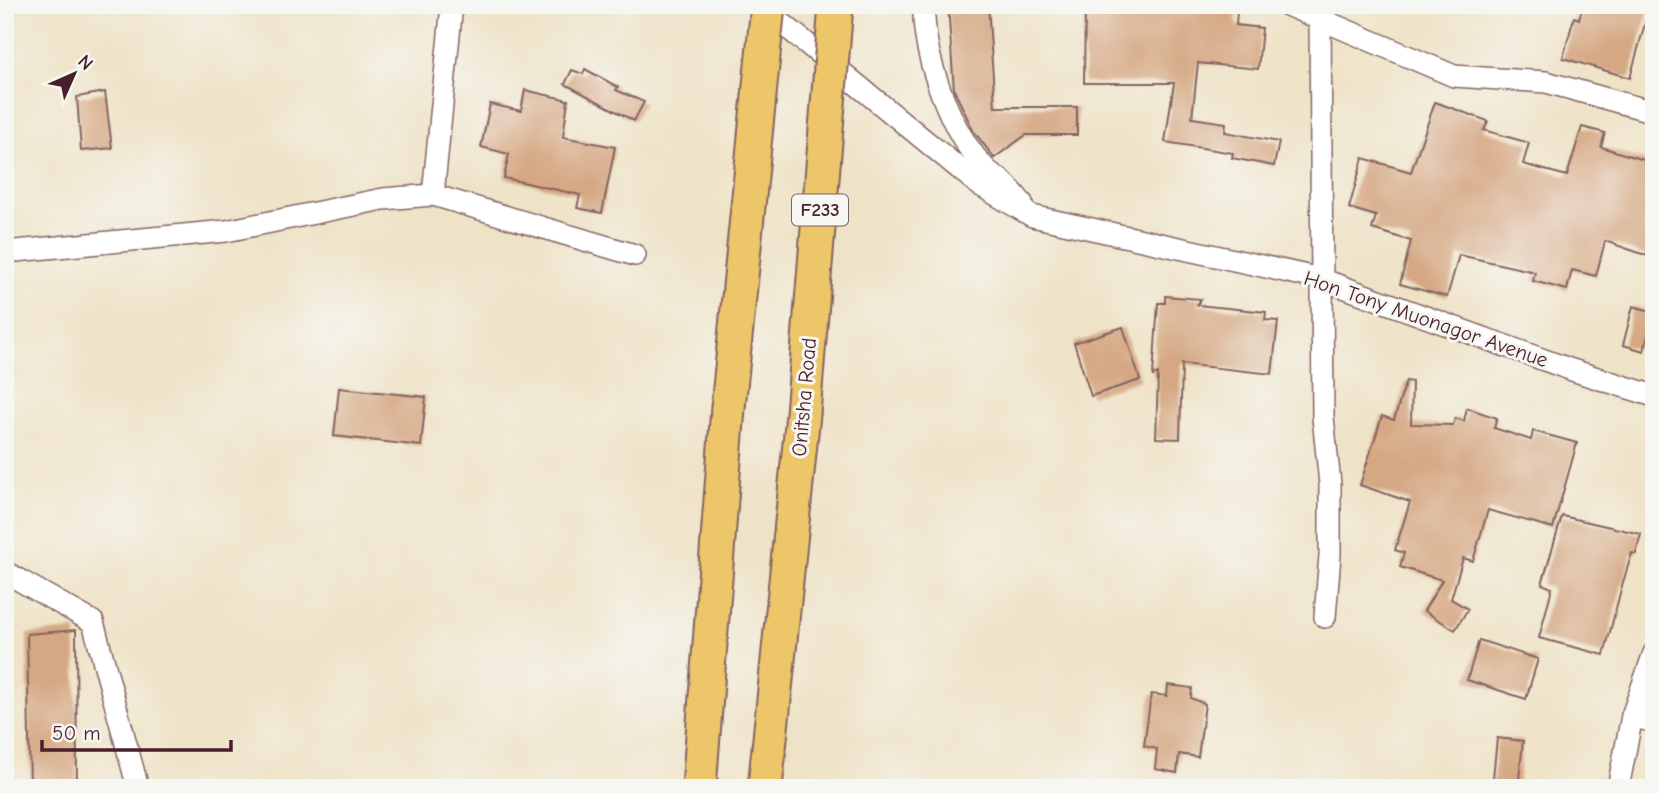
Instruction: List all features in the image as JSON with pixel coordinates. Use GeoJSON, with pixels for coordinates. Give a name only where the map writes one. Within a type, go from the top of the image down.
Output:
{"type":"FeatureCollection","features":[{"type":"Feature","properties":{"kind":"main road"},"geometry":{"type":"LineString","coordinates":[[699,788],[728,408],[768,5]]}},
{"type":"Feature","properties":{"kind":"main road","name":"Onitsha Road"},"geometry":{"type":"LineString","coordinates":[[765,788],[803,414],[836,5]]}},
{"type":"Feature","properties":{"kind":"street"},"geometry":{"type":"LineString","coordinates":[[433,195],[452,5]]}},
{"type":"Feature","properties":{"kind":"street","name":"Hon Tony Muonagor Avenue"},"geometry":{"type":"LineString","coordinates":[[760,5],[978,184],[1032,216],[1321,279],[1572,370],[1654,396]]}},
{"type":"Feature","properties":{"kind":"street"},"geometry":{"type":"LineString","coordinates":[[924,5],[929,48],[953,121],[971,150],[988,170],[1006,184],[1032,216]]}},
{"type":"Feature","properties":{"kind":"street"},"geometry":{"type":"LineString","coordinates":[[1287,5],[1454,76],[1546,82],[1654,112]]}},
{"type":"Feature","properties":{"kind":"street"},"geometry":{"type":"LineString","coordinates":[[1320,17],[1322,417],[1330,484],[1330,555],[1325,617]]}},
{"type":"Feature","properties":{"kind":"street"},"geometry":{"type":"LineString","coordinates":[[5,252],[226,231],[383,199],[433,195],[635,255]]}},
{"type":"Feature","properties":{"kind":"street"},"geometry":{"type":"LineString","coordinates":[[5,572],[93,622],[138,788]]}},
{"type":"Feature","properties":{"kind":"street"},"geometry":{"type":"LineString","coordinates":[[1618,788],[1632,716],[1654,653]]}},
{"type":"Feature","properties":{"kind":"street"},"geometry":{"type":"LineString","coordinates":[[1632,716],[1654,722]]}},
{"type":"Feature","properties":{"kind":"building"},"geometry":{"type":"Polygon","coordinates":[[[948,5],[988,5],[995,107],[1077,107],[1077,135],[1026,135],[994,158],[973,130],[954,90],[948,5]]]}},
{"type":"Feature","properties":{"kind":"building"},"geometry":{"type":"Polygon","coordinates":[[[1085,5],[1170,5],[1216,11],[1217,8],[1237,10],[1236,25],[1262,28],[1258,69],[1198,63],[1192,118],[1226,123],[1225,132],[1279,142],[1274,166],[1232,158],[1233,153],[1165,142],[1174,83],[1084,83],[1085,5]]]}},
{"type":"Feature","properties":{"kind":"building"},"geometry":{"type":"Polygon","coordinates":[[[1583,5],[1650,5],[1630,78],[1563,58],[1574,17],[1579,19],[1583,5]]]}},
{"type":"Feature","properties":{"kind":"building"},"geometry":{"type":"Polygon","coordinates":[[[585,69],[618,87],[616,90],[644,102],[634,121],[565,84],[572,70],[583,74],[585,69]]]}},
{"type":"Feature","properties":{"kind":"building"},"geometry":{"type":"Polygon","coordinates":[[[525,90],[568,100],[563,137],[615,147],[602,213],[577,208],[580,195],[504,178],[509,154],[481,147],[490,104],[521,111],[525,90]]]}},
{"type":"Feature","properties":{"kind":"building"},"geometry":{"type":"Polygon","coordinates":[[[105,92],[112,148],[81,151],[77,97],[105,92]]]}},
{"type":"Feature","properties":{"kind":"building"},"geometry":{"type":"Polygon","coordinates":[[[1435,102],[1488,121],[1484,130],[1529,143],[1523,164],[1567,176],[1582,127],[1605,133],[1601,147],[1654,163],[1654,258],[1605,241],[1596,276],[1572,270],[1567,290],[1533,281],[1535,272],[1459,255],[1447,297],[1400,284],[1411,241],[1372,229],[1376,216],[1349,208],[1363,158],[1411,172],[1435,102]]]}},
{"type":"Feature","properties":{"kind":"building"},"geometry":{"type":"Polygon","coordinates":[[[1165,296],[1201,299],[1197,305],[1266,312],[1265,320],[1278,321],[1272,374],[1182,364],[1180,439],[1156,438],[1158,374],[1153,376],[1158,303],[1165,303],[1165,296]]]}},
{"type":"Feature","properties":{"kind":"building"},"geometry":{"type":"Polygon","coordinates":[[[1633,306],[1654,312],[1644,351],[1623,345],[1633,306]]]}},
{"type":"Feature","properties":{"kind":"building"},"geometry":{"type":"Polygon","coordinates":[[[1123,327],[1140,380],[1091,396],[1074,343],[1123,327]]]}},
{"type":"Feature","properties":{"kind":"building"},"geometry":{"type":"Polygon","coordinates":[[[1406,381],[1412,382],[1411,424],[1453,425],[1455,418],[1464,421],[1467,408],[1497,418],[1494,428],[1531,440],[1533,431],[1577,443],[1553,528],[1488,510],[1473,561],[1463,558],[1451,599],[1468,609],[1455,630],[1424,611],[1442,580],[1400,567],[1404,553],[1395,550],[1410,502],[1360,485],[1382,416],[1394,420],[1406,381]]]}},
{"type":"Feature","properties":{"kind":"building"},"geometry":{"type":"Polygon","coordinates":[[[339,388],[426,397],[421,446],[334,436],[339,388]]]}},
{"type":"Feature","properties":{"kind":"building"},"geometry":{"type":"Polygon","coordinates":[[[1562,516],[1641,534],[1636,554],[1632,553],[1604,655],[1539,638],[1552,588],[1542,584],[1562,516]]]}},
{"type":"Feature","properties":{"kind":"building"},"geometry":{"type":"Polygon","coordinates":[[[76,630],[77,788],[30,788],[27,634],[76,630]]]}},
{"type":"Feature","properties":{"kind":"building"},"geometry":{"type":"Polygon","coordinates":[[[1479,640],[1538,659],[1526,699],[1467,680],[1479,640]]]}},
{"type":"Feature","properties":{"kind":"building"},"geometry":{"type":"Polygon","coordinates":[[[1168,685],[1192,688],[1191,698],[1205,704],[1198,757],[1179,754],[1177,773],[1155,769],[1157,749],[1144,746],[1151,694],[1167,696],[1168,685]]]}},
{"type":"Feature","properties":{"kind":"building"},"geometry":{"type":"Polygon","coordinates":[[[1497,738],[1523,741],[1518,788],[1492,788],[1497,738]]]}}]}
